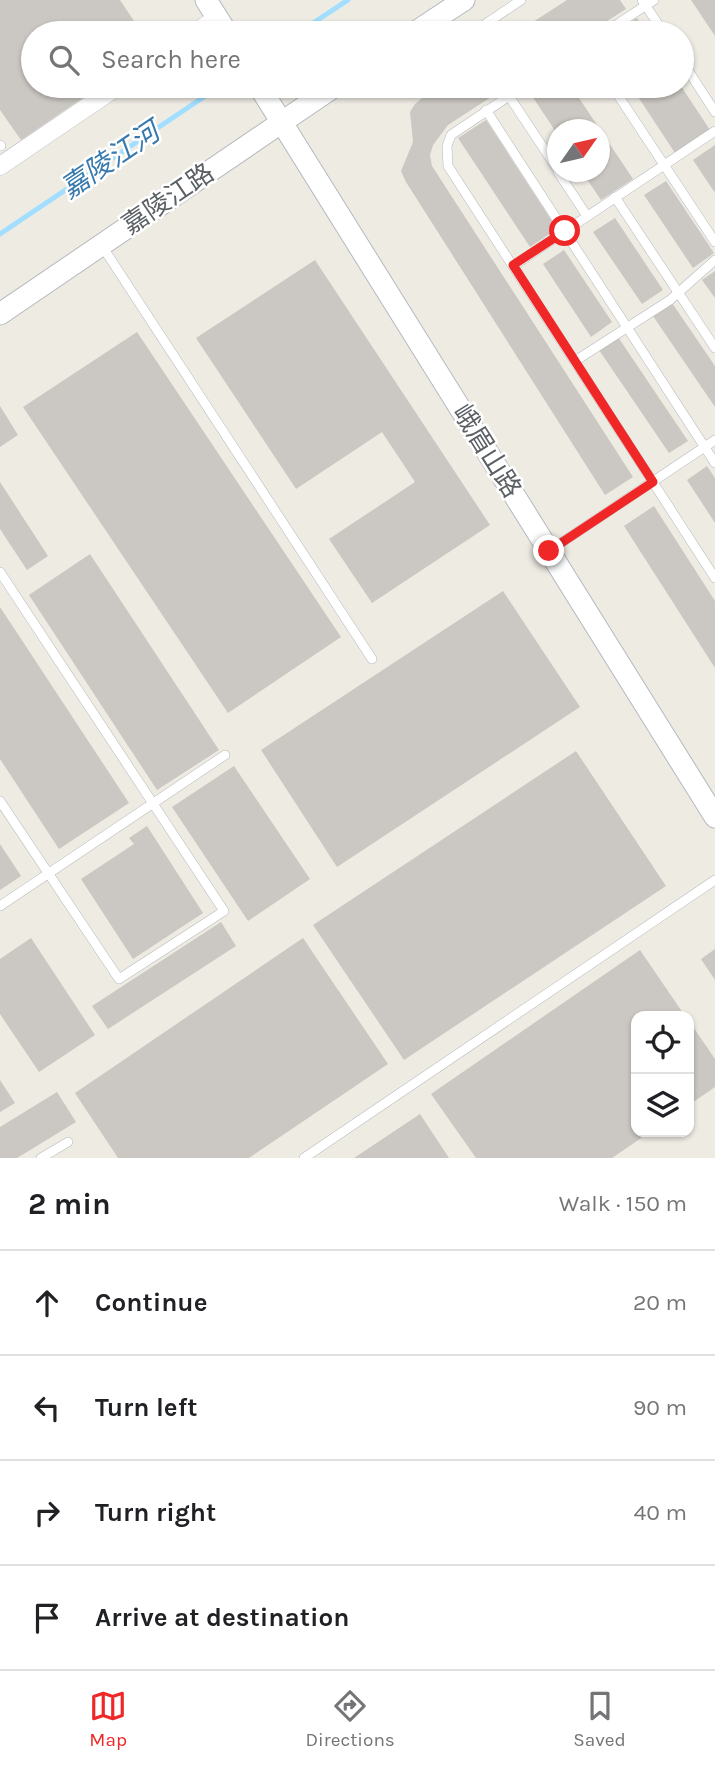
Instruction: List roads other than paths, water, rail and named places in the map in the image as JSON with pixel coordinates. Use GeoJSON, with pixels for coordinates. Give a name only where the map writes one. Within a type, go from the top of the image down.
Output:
{"type":"FeatureCollection","features":[{"type":"Feature","properties":{"kind":"street"},"geometry":{"type":"LineString","coordinates":[[432,21],[464,0]]}},
{"type":"Feature","properties":{"kind":"street"},"geometry":{"type":"LineString","coordinates":[[0,166],[100,98]]}},
{"type":"Feature","properties":{"kind":"street","name":"峨眉山路"},"geometry":{"type":"LineString","coordinates":[[267,98],[715,817]]}},
{"type":"Feature","properties":{"kind":"street","name":"嘉陵江路"},"geometry":{"type":"LineString","coordinates":[[0,314],[317,98]]}},
{"type":"Feature","properties":{"kind":"lane"},"geometry":{"type":"LineString","coordinates":[[489,21],[520,0]]}},
{"type":"Feature","properties":{"kind":"lane"},"geometry":{"type":"LineString","coordinates":[[621,21],[648,2],[658,21]]}},
{"type":"Feature","properties":{"kind":"lane"},"geometry":{"type":"LineString","coordinates":[[694,80],[715,112]]}},
{"type":"Feature","properties":{"kind":"lane"},"geometry":{"type":"LineString","coordinates":[[506,98],[451,135],[447,146],[448,166],[715,578]]}},
{"type":"Feature","properties":{"kind":"lane"},"geometry":{"type":"LineString","coordinates":[[510,98],[547,154]]}},
{"type":"Feature","properties":{"kind":"lane"},"geometry":{"type":"LineString","coordinates":[[620,98],[715,242]]}},
{"type":"Feature","properties":{"kind":"lane"},"geometry":{"type":"LineString","coordinates":[[486,110],[715,463]]}},
{"type":"Feature","properties":{"kind":"lane"},"geometry":{"type":"LineString","coordinates":[[513,265],[715,131]]}},
{"type":"Feature","properties":{"kind":"lane"},"geometry":{"type":"LineString","coordinates":[[565,182],[587,216]]}},
{"type":"Feature","properties":{"kind":"lane"},"geometry":{"type":"LineString","coordinates":[[615,197],[715,348]]}},
{"type":"Feature","properties":{"kind":"lane"},"geometry":{"type":"LineString","coordinates":[[101,245],[372,659]]}},
{"type":"Feature","properties":{"kind":"lane"},"geometry":{"type":"LineString","coordinates":[[575,361],[678,292],[715,260]]}},
{"type":"Feature","properties":{"kind":"lane"},"geometry":{"type":"LineString","coordinates":[[549,551],[715,439]]}},
{"type":"Feature","properties":{"kind":"lane"},"geometry":{"type":"LineString","coordinates":[[0,572],[224,911],[119,979],[0,801]]}},
{"type":"Feature","properties":{"kind":"lane"},"geometry":{"type":"LineString","coordinates":[[0,906],[225,755]]}},
{"type":"Feature","properties":{"kind":"lane"},"geometry":{"type":"LineString","coordinates":[[304,1158],[715,880]]}},
{"type":"Feature","properties":{"kind":"lane"},"geometry":{"type":"LineString","coordinates":[[41,1158],[68,1142]]}},
{"type":"Feature","properties":{"kind":"waterway","name":"嘉陵江河"},"geometry":{"type":"LineString","coordinates":[[316,21],[348,0]]}},
{"type":"Feature","properties":{"kind":"waterway","name":"嘉陵江河"},"geometry":{"type":"LineString","coordinates":[[0,234],[202,98]]}}]}
